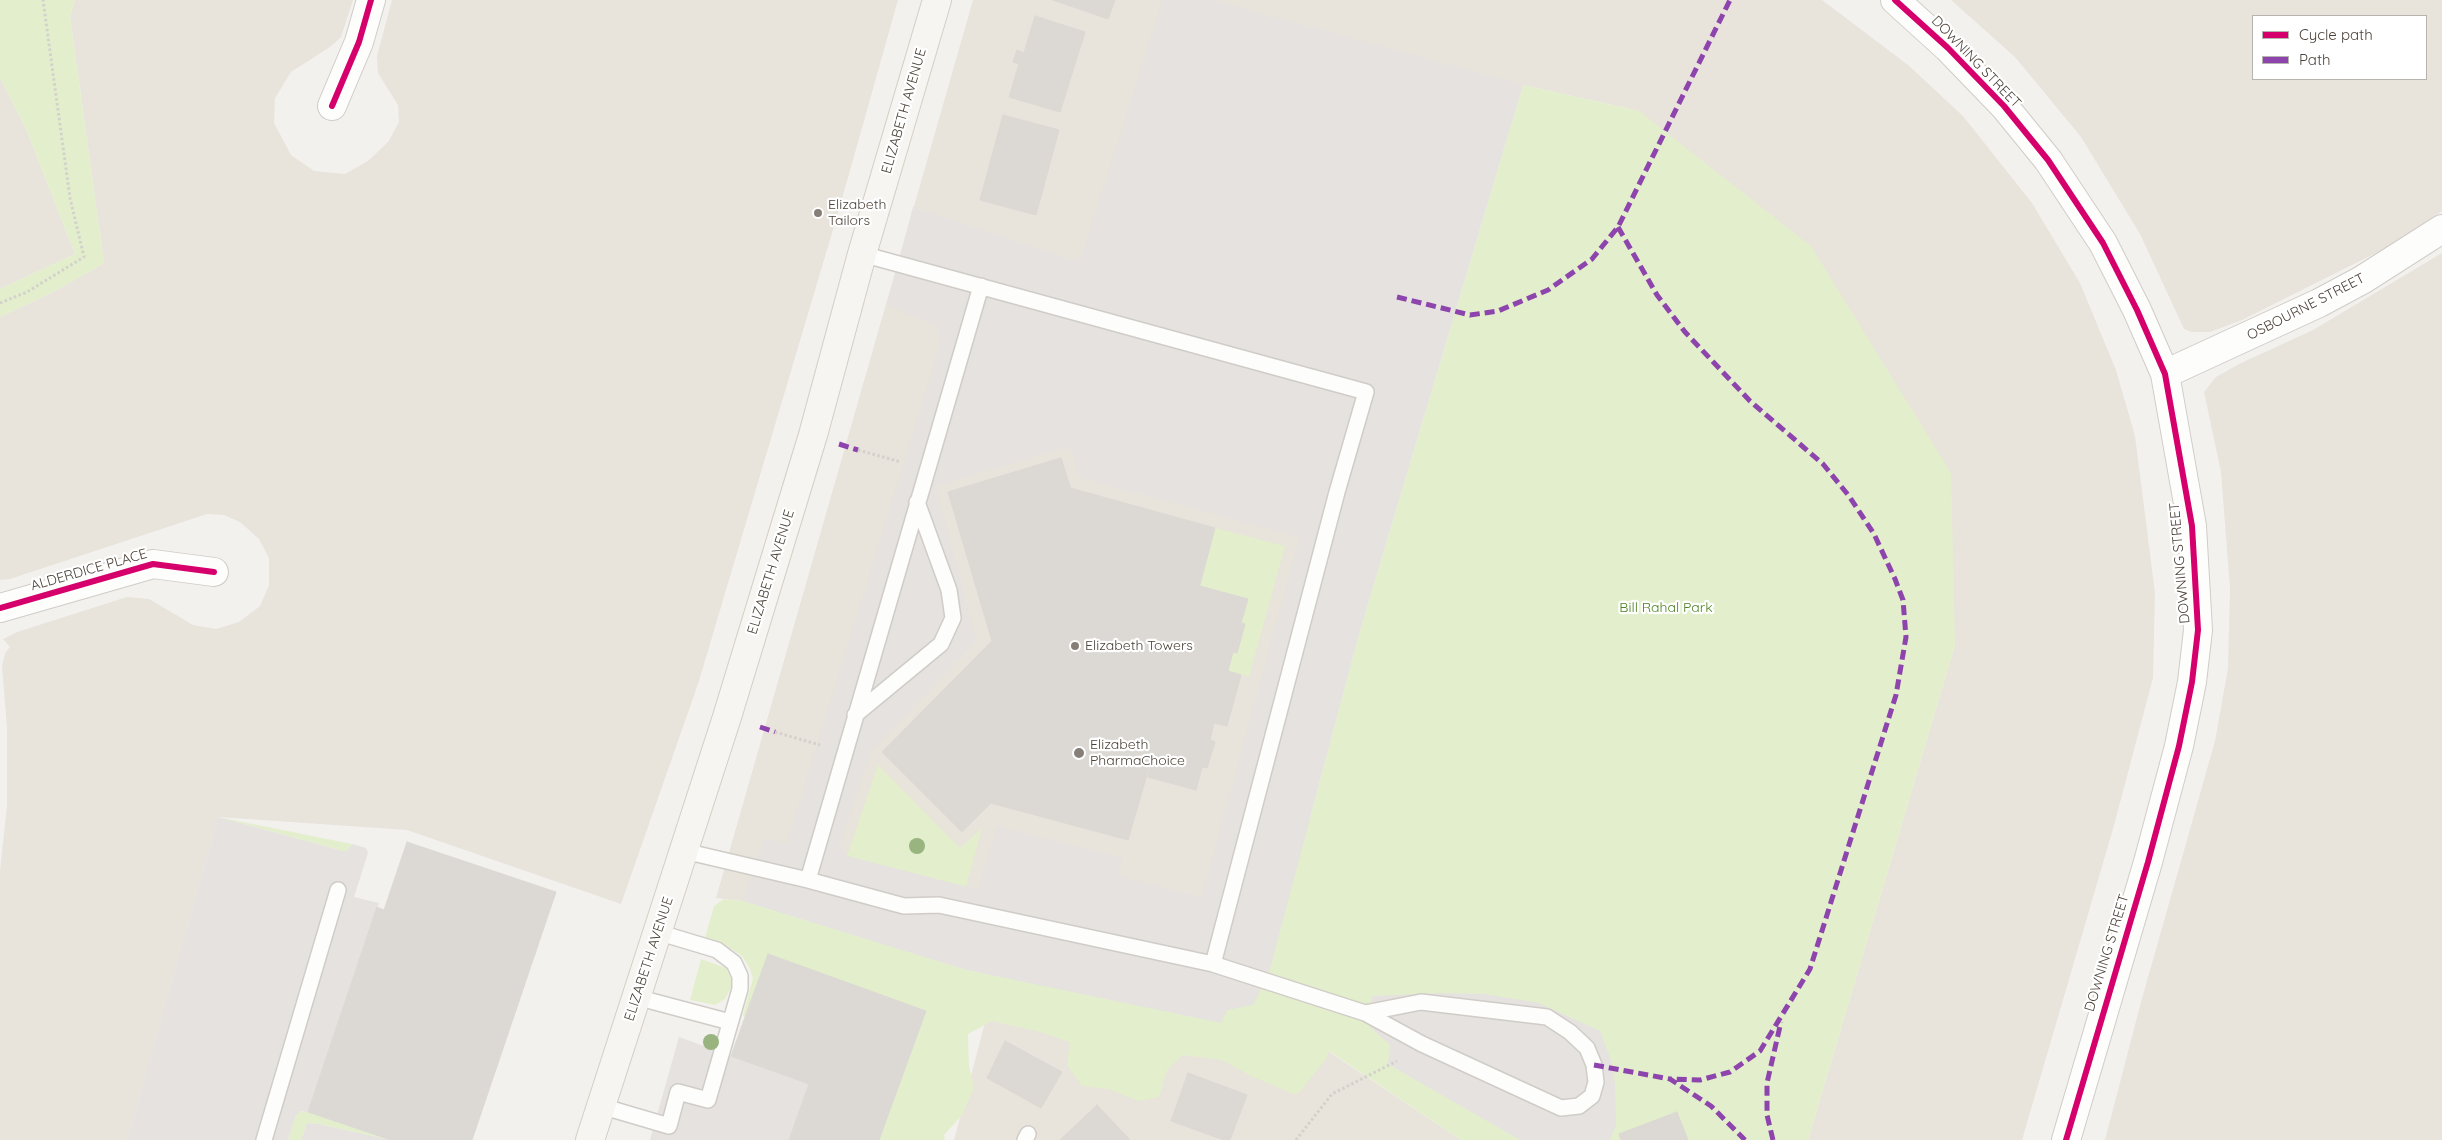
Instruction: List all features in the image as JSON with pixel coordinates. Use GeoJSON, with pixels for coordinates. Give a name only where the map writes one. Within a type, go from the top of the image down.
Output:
{"type":"FeatureCollection","features":[{"type":"Feature","properties":{"kind":"main road","name":"ELIZABETH AVENUE"},"geometry":{"type":"LineString","coordinates":[[590,1140],[684,851],[813,435],[862,254],[937,0]]}},
{"type":"Feature","properties":{"kind":"street"},"geometry":{"type":"LineString","coordinates":[[332,106],[359,42],[371,0]]}},
{"type":"Feature","properties":{"kind":"street","name":"DOWNING STREET"},"geometry":{"type":"LineString","coordinates":[[1895,0],[1948,48],[2004,106],[2048,160],[2103,244],[2137,310],[2164,374],[2192,526],[2198,630],[2192,682],[2179,746],[2148,862],[2066,1140]]}},
{"type":"Feature","properties":{"kind":"street","name":"OSBOURNE STREET"},"geometry":{"type":"LineString","coordinates":[[2164,374],[2328,298],[2362,280],[2442,229]]}},
{"type":"Feature","properties":{"kind":"street","name":"ALDERDICE PLACE"},"geometry":{"type":"LineString","coordinates":[[0,608],[153,564],[214,572]]}},
{"type":"Feature","properties":{"kind":"lane"},"geometry":{"type":"LineString","coordinates":[[862,254],[1366,392],[1337,492],[1213,964]]}},
{"type":"Feature","properties":{"kind":"lane"},"geometry":{"type":"LineString","coordinates":[[808,880],[854,715],[981,286]]}},
{"type":"Feature","properties":{"kind":"lane"},"geometry":{"type":"LineString","coordinates":[[854,715],[941,644],[953,618],[948,590],[917,502]]}},
{"type":"Feature","properties":{"kind":"lane"},"geometry":{"type":"LineString","coordinates":[[684,851],[808,880],[904,906],[940,905],[1213,964],[1365,1013],[1422,1044],[1561,1108],[1579,1106],[1592,1096],[1596,1082],[1594,1065],[1587,1048],[1570,1032],[1547,1017],[1421,1002],[1365,1013]]}},
{"type":"Feature","properties":{"kind":"lane"},"geometry":{"type":"LineString","coordinates":[[264,1140],[338,890]]}},
{"type":"Feature","properties":{"kind":"lane"},"geometry":{"type":"LineString","coordinates":[[601,1106],[669,1126],[678,1092],[708,1100],[740,989],[740,976],[734,963],[717,950],[657,932]]}},
{"type":"Feature","properties":{"kind":"lane"},"geometry":{"type":"LineString","coordinates":[[636,997],[730,1022]]}},
{"type":"Feature","properties":{"kind":"path"},"geometry":{"type":"LineString","coordinates":[[0,303],[27,292],[84,257],[70,198],[43,0]]}},
{"type":"Feature","properties":{"kind":"path"},"geometry":{"type":"LineString","coordinates":[[858,450],[904,463]]}},
{"type":"Feature","properties":{"kind":"path"},"geometry":{"type":"LineString","coordinates":[[775,732],[826,746]]}},
{"type":"Feature","properties":{"kind":"path"},"geometry":{"type":"LineString","coordinates":[[1296,1140],[1332,1094],[1391,1065],[1422,1044]]}},
{"type":"Feature","properties":{"kind":"shaded area"},"geometry":{"type":"Polygon","coordinates":[[[75,0],[353,0],[341,37],[330,47],[291,72],[275,98],[274,123],[291,155],[314,171],[345,174],[368,161],[388,142],[399,122],[398,105],[378,73],[377,56],[392,0],[898,0],[840,206],[699,681],[621,904],[407,830],[218,817],[127,1140],[0,1140],[0,871],[7,805],[7,728],[2,666],[5,653],[10,647],[3,639],[17,632],[127,597],[149,599],[193,625],[216,629],[239,622],[260,606],[269,585],[269,558],[259,539],[240,522],[224,515],[207,514],[10,579],[0,580],[0,317],[55,291],[104,263],[70,16],[75,0]]]}},
{"type":"Feature","properties":{"kind":"shaded area"},"geometry":{"type":"Polygon","coordinates":[[[973,0],[1822,0],[1908,65],[1963,116],[2032,203],[2080,283],[2116,370],[2135,436],[2155,593],[2153,678],[2113,829],[2022,1140],[1808,1140],[1955,645],[1639,111],[1523,85],[1414,445],[1359,634],[1310,815],[1301,1033],[1461,1140],[954,1140],[997,977],[945,964],[743,901],[716,898],[973,0]]]}},
{"type":"Feature","properties":{"kind":"shaded area"},"geometry":{"type":"Polygon","coordinates":[[[1163,0],[1212,0],[1523,85],[1359,634],[1269,972],[1253,1005],[1227,1010],[1221,1023],[967,970],[743,901],[765,837],[787,844],[942,340],[935,325],[887,305],[913,207],[1073,260],[1079,258],[1083,253],[1163,0]],[[1070,446],[935,486],[976,641],[871,751],[839,846],[847,856],[979,890],[997,827],[1122,858],[1118,876],[1202,898],[1300,537],[1081,478],[1070,446]]]}},
{"type":"Feature","properties":{"kind":"shaded area"},"geometry":{"type":"Polygon","coordinates":[[[1951,0],[2442,0],[2442,211],[2388,247],[2242,320],[2210,332],[2191,332],[2184,329],[2140,234],[2081,137],[2015,57],[1951,0]]]}},
{"type":"Feature","properties":{"kind":"shaded area"},"geometry":{"type":"Polygon","coordinates":[[[0,78],[26,129],[75,254],[0,289],[0,78]]]}},
{"type":"Feature","properties":{"kind":"shaded area"},"geometry":{"type":"Polygon","coordinates":[[[2442,253],[2442,1140],[2105,1140],[2141,1002],[2215,741],[2228,668],[2230,588],[2221,472],[2204,392],[2216,377],[2239,364],[2313,330],[2442,253]]]}},
{"type":"Feature","properties":{"kind":"shaded area"},"geometry":{"type":"Polygon","coordinates":[[[218,817],[343,851],[347,851],[352,844],[366,848],[368,853],[354,897],[379,903],[308,1112],[301,1111],[296,1115],[288,1140],[127,1140],[218,817]]]}},
{"type":"Feature","properties":{"kind":"shaded area"},"geometry":{"type":"Polygon","coordinates":[[[1441,993],[1485,994],[1539,1003],[1600,1031],[1611,1060],[1615,1084],[1616,1125],[1610,1140],[1520,1140],[1388,1064],[1390,1045],[1370,1027],[1372,996],[1441,993]]]}},
{"type":"Feature","properties":{"kind":"shaded area"},"geometry":{"type":"Polygon","coordinates":[[[679,1037],[809,1084],[789,1140],[650,1140],[679,1037]]]}},
{"type":"Feature","properties":{"kind":"shaded area"},"geometry":{"type":"Polygon","coordinates":[[[307,1123],[318,1124],[391,1140],[301,1140],[307,1123]]]}},
{"type":"Feature","properties":{"kind":"green space"},"geometry":{"type":"Polygon","coordinates":[[[0,0],[75,0],[70,16],[104,263],[55,291],[0,317],[0,289],[75,254],[26,129],[0,78],[0,0]]]}},
{"type":"Feature","properties":{"kind":"green space","name":"Bill Rahal Park"},"geometry":{"type":"Polygon","coordinates":[[[1523,85],[1639,111],[1811,246],[1951,473],[1955,645],[1808,1140],[1461,1140],[1329,1051],[1326,1059],[1299,1093],[1293,1094],[1253,1077],[1222,1060],[1183,1055],[1167,1070],[1159,1097],[1138,1101],[1109,1089],[1082,1086],[1067,1065],[1070,1042],[1040,1032],[992,1021],[968,1034],[969,1066],[974,1087],[963,1114],[944,1135],[945,1140],[879,1140],[926,1011],[768,955],[745,1018],[743,1015],[753,978],[742,956],[722,943],[705,938],[714,906],[724,899],[743,901],[967,970],[1221,1022],[1227,1010],[1232,1009],[1269,972],[1359,634],[1523,85]]]}},
{"type":"Feature","properties":{"kind":"green space"},"geometry":{"type":"Polygon","coordinates":[[[1215,528],[1285,546],[1249,677],[1228,671],[1233,652],[1238,652],[1245,624],[1241,623],[1248,599],[1200,586],[1215,528]]]}},
{"type":"Feature","properties":{"kind":"green space"},"geometry":{"type":"Polygon","coordinates":[[[878,765],[960,848],[982,828],[966,887],[847,856],[878,765]]]}},
{"type":"Feature","properties":{"kind":"green space"},"geometry":{"type":"Polygon","coordinates":[[[218,817],[352,844],[347,851],[343,851],[218,817]]]}},
{"type":"Feature","properties":{"kind":"green space"},"geometry":{"type":"Polygon","coordinates":[[[701,959],[726,968],[731,978],[731,988],[725,999],[715,1005],[690,1000],[701,959]]]}},
{"type":"Feature","properties":{"kind":"green space"},"geometry":{"type":"Polygon","coordinates":[[[301,1111],[391,1140],[307,1123],[301,1140],[288,1140],[296,1115],[301,1111]]]}},
{"type":"Feature","properties":{"kind":"building"},"geometry":{"type":"Polygon","coordinates":[[[1053,0],[1115,0],[1108,19],[1053,0]]]}},
{"type":"Feature","properties":{"kind":"building"},"geometry":{"type":"Polygon","coordinates":[[[1035,16],[1085,32],[1060,112],[1009,97],[1019,64],[1013,62],[1017,50],[1024,53],[1035,16]]]}},
{"type":"Feature","properties":{"kind":"building"},"geometry":{"type":"Polygon","coordinates":[[[1003,115],[1059,130],[1036,215],[980,200],[1003,115]]]}},
{"type":"Feature","properties":{"kind":"building","name":"Elizabeth Towers"},"geometry":{"type":"Polygon","coordinates":[[[1061,458],[1073,496],[1055,501],[1092,628],[1182,652],[1200,586],[1248,599],[1241,623],[1245,624],[1237,653],[1233,652],[1228,671],[1241,675],[1227,726],[1214,723],[1210,740],[1215,742],[1207,768],[1202,767],[1196,790],[1148,777],[1164,716],[1072,691],[976,788],[991,803],[962,832],[882,752],[992,641],[948,492],[1061,458]]]}},
{"type":"Feature","properties":{"kind":"building"},"geometry":{"type":"Polygon","coordinates":[[[1070,488],[1215,528],[1182,652],[1092,628],[1055,501],[1073,496],[1070,488]]]}},
{"type":"Feature","properties":{"kind":"building"},"geometry":{"type":"Polygon","coordinates":[[[1072,691],[1164,716],[1128,840],[991,803],[976,788],[1072,691]]]}},
{"type":"Feature","properties":{"kind":"building"},"geometry":{"type":"Polygon","coordinates":[[[407,842],[556,892],[472,1140],[391,1140],[308,1112],[377,907],[384,910],[407,842]]]}},
{"type":"Feature","properties":{"kind":"building"},"geometry":{"type":"Polygon","coordinates":[[[768,954],[926,1011],[879,1140],[789,1140],[809,1084],[731,1056],[768,954]]]}},
{"type":"Feature","properties":{"kind":"building"},"geometry":{"type":"Polygon","coordinates":[[[1005,1041],[1062,1072],[1041,1108],[987,1078],[1005,1041]]]}},
{"type":"Feature","properties":{"kind":"building"},"geometry":{"type":"Polygon","coordinates":[[[1188,1073],[1247,1095],[1230,1140],[1224,1140],[1171,1121],[1188,1073]]]}},
{"type":"Feature","properties":{"kind":"building"},"geometry":{"type":"Polygon","coordinates":[[[1097,1105],[1130,1140],[1060,1140],[1097,1105]]]}},
{"type":"Feature","properties":{"kind":"building"},"geometry":{"type":"Polygon","coordinates":[[[1677,1112],[1688,1140],[1621,1140],[1619,1134],[1677,1112]]]}},
{"type":"Feature","properties":{"kind":"marked path"},"geometry":{"type":"LineString","coordinates":[[1397,297],[1470,315],[1498,311],[1548,290],[1592,259],[1618,227],[1730,0]]}},
{"type":"Feature","properties":{"kind":"marked path"},"geometry":{"type":"LineString","coordinates":[[1618,227],[1657,295],[1685,332],[1750,401],[1823,464],[1849,496],[1874,534],[1895,579],[1903,600],[1906,637],[1896,695],[1810,969],[1760,1051],[1730,1072],[1700,1080],[1670,1079]]}},
{"type":"Feature","properties":{"kind":"marked path"},"geometry":{"type":"LineString","coordinates":[[839,444],[858,450]]}},
{"type":"Feature","properties":{"kind":"marked path"},"geometry":{"type":"LineString","coordinates":[[760,727],[775,732]]}},
{"type":"Feature","properties":{"kind":"marked path"},"geometry":{"type":"LineString","coordinates":[[1773,1140],[1767,1115],[1767,1083],[1781,1022]]}},
{"type":"Feature","properties":{"kind":"marked path"},"geometry":{"type":"LineString","coordinates":[[1594,1065],[1670,1079],[1711,1106],[1745,1140]]}},
{"type":"Feature","properties":{"kind":"cycle path"},"geometry":{"type":"LineString","coordinates":[[332,106],[359,42],[371,0]]}},
{"type":"Feature","properties":{"kind":"cycle path"},"geometry":{"type":"LineString","coordinates":[[1895,0],[1948,48],[2004,106],[2048,160],[2103,243],[2137,310],[2165,374],[2192,526],[2198,630],[2192,682],[2179,746],[2148,862],[2066,1140]]}},
{"type":"Feature","properties":{"kind":"cycle path"},"geometry":{"type":"LineString","coordinates":[[0,608],[153,564],[214,572]]}},
{"type":"Feature","properties":{"kind":"place","name":"Elizabeth Tailors"},"geometry":{"type":"Point","coordinates":[818,213]}},
{"type":"Feature","properties":{"kind":"place","name":"Elizabeth Towers"},"geometry":{"type":"Point","coordinates":[1075,646]}},
{"type":"Feature","properties":{"kind":"place","name":"Elizabeth PharmaChoice"},"geometry":{"type":"Point","coordinates":[1079,753]}}]}
